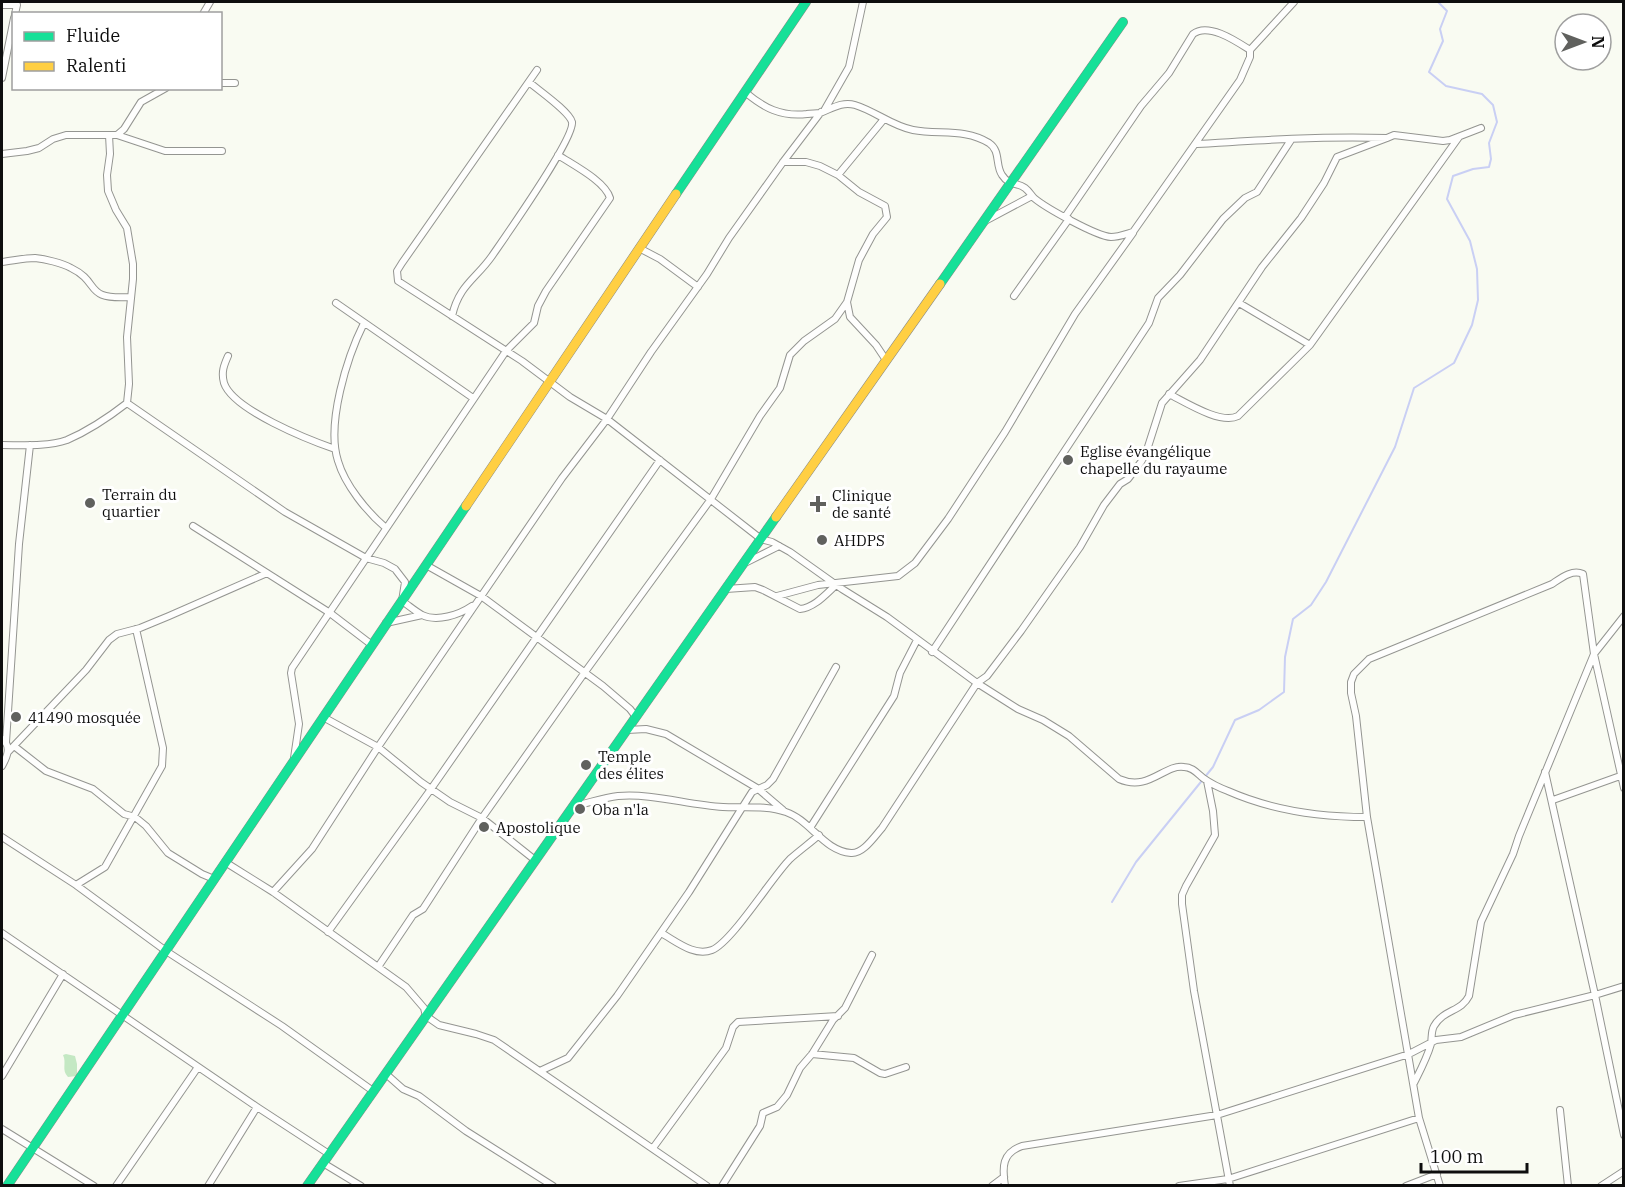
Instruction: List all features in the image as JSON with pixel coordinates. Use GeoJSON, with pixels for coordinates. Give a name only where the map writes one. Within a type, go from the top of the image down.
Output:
{"type":"FeatureCollection","features":[{"type":"Feature","properties":{"kind":"street"},"geometry":{"type":"LineString","coordinates":[[7,1185],[806,2]]}},
{"type":"Feature","properties":{"kind":"street"},"geometry":{"type":"LineString","coordinates":[[273,892],[312,849],[378,747],[562,478],[607,418],[698,287],[729,237],[823,111],[849,67],[863,2]]}},
{"type":"Feature","properties":{"kind":"street"},"geometry":{"type":"LineString","coordinates":[[777,596],[818,585],[898,576],[915,563],[948,519],[1005,432],[1075,314],[1240,80],[1250,57],[1250,50],[1294,2]]}},
{"type":"Feature","properties":{"kind":"street"},"geometry":{"type":"LineString","coordinates":[[2,5],[17,5],[15,12]]}},
{"type":"Feature","properties":{"kind":"street"},"geometry":{"type":"LineString","coordinates":[[307,1185],[1123,22]]}},
{"type":"Feature","properties":{"kind":"street"},"geometry":{"type":"LineString","coordinates":[[2,78],[12,28]]}},
{"type":"Feature","properties":{"kind":"street"},"geometry":{"type":"LineString","coordinates":[[1014,296],[1141,106],[1169,73],[1193,34],[1207,30],[1235,41],[1250,50]]}},
{"type":"Feature","properties":{"kind":"street"},"geometry":{"type":"LineString","coordinates":[[537,70],[397,271],[398,281],[506,351],[570,398],[607,418],[761,539],[779,546],[887,618],[977,683],[1018,709],[1069,736],[1105,768],[1128,783],[1156,778],[1178,766],[1186,766],[1227,791],[1258,803],[1289,810],[1342,817],[1367,817]]}},
{"type":"Feature","properties":{"kind":"street"},"geometry":{"type":"LineString","coordinates":[[452,316],[459,294],[491,258],[558,155],[572,129],[570,116],[529,82]]}},
{"type":"Feature","properties":{"kind":"street"},"geometry":{"type":"LineString","coordinates":[[222,83],[235,83]]}},
{"type":"Feature","properties":{"kind":"street"},"geometry":{"type":"LineString","coordinates":[[117,135],[124,129],[141,102],[162,90]]}},
{"type":"Feature","properties":{"kind":"street"},"geometry":{"type":"LineString","coordinates":[[745,92],[768,109],[790,115],[823,111],[850,104],[912,130],[963,133],[989,144],[998,153],[1001,174],[1010,184],[1024,187],[1032,196],[1067,218],[1087,229],[1111,237],[1133,232]]}},
{"type":"Feature","properties":{"kind":"street"},"geometry":{"type":"LineString","coordinates":[[838,175],[884,118]]}},
{"type":"Feature","properties":{"kind":"street"},"geometry":{"type":"LineString","coordinates":[[627,730],[646,729],[666,734],[757,788],[784,811],[801,818],[833,846],[850,853],[858,852],[882,828],[977,683],[987,676],[1021,631],[1080,547],[1104,505],[1141,462],[1146,453],[1158,411],[1169,394],[1181,384],[1200,360],[1269,259],[1301,218],[1324,183],[1337,157],[1394,135],[1443,141],[1481,128]]}},
{"type":"Feature","properties":{"kind":"street"},"geometry":{"type":"LineString","coordinates":[[2,153],[39,148],[53,139],[66,135],[117,135],[165,151],[222,151]]}},
{"type":"Feature","properties":{"kind":"street"},"geometry":{"type":"LineString","coordinates":[[109,135],[108,191],[127,228],[133,264],[127,337],[129,384],[127,403]]}},
{"type":"Feature","properties":{"kind":"street"},"geometry":{"type":"LineString","coordinates":[[1197,144],[1334,136],[1387,138]]}},
{"type":"Feature","properties":{"kind":"street"},"geometry":{"type":"LineString","coordinates":[[1169,394],[1219,417],[1232,419],[1238,416],[1310,345],[1459,137]]}},
{"type":"Feature","properties":{"kind":"street"},"geometry":{"type":"LineString","coordinates":[[932,652],[1149,323],[1158,298],[1180,275],[1223,219],[1245,198],[1257,192],[1291,140]]}},
{"type":"Feature","properties":{"kind":"street"},"geometry":{"type":"LineString","coordinates":[[293,762],[299,724],[292,669],[473,398],[506,351],[534,323],[538,306],[546,291],[610,198],[608,190],[558,155]]}},
{"type":"Feature","properties":{"kind":"street"},"geometry":{"type":"LineString","coordinates":[[378,967],[413,915],[423,909],[482,818],[711,499],[760,416],[780,388],[790,355],[804,341],[835,319],[846,302],[859,260],[873,234],[882,225],[887,213],[885,206],[859,192],[838,175],[813,163],[783,162]]}},
{"type":"Feature","properties":{"kind":"street"},"geometry":{"type":"LineString","coordinates":[[982,223],[1032,196]]}},
{"type":"Feature","properties":{"kind":"street"},"geometry":{"type":"LineString","coordinates":[[639,248],[660,259],[698,287]]}},
{"type":"Feature","properties":{"kind":"street"},"geometry":{"type":"LineString","coordinates":[[2,262],[35,258],[63,265],[74,269],[96,293],[111,298],[131,297]]}},
{"type":"Feature","properties":{"kind":"street"},"geometry":{"type":"LineString","coordinates":[[846,302],[850,317],[876,345],[886,360]]}},
{"type":"Feature","properties":{"kind":"street"},"geometry":{"type":"LineString","coordinates":[[336,303],[473,398]]}},
{"type":"Feature","properties":{"kind":"street"},"geometry":{"type":"LineString","coordinates":[[1239,303],[1310,345]]}},
{"type":"Feature","properties":{"kind":"street"},"geometry":{"type":"LineString","coordinates":[[364,323],[354,343],[340,392],[335,449],[338,463],[355,494],[386,528]]}},
{"type":"Feature","properties":{"kind":"street"},"geometry":{"type":"LineString","coordinates":[[228,356],[222,369],[224,383],[233,397],[274,423],[302,437],[335,449]]}},
{"type":"Feature","properties":{"kind":"street"},"geometry":{"type":"LineString","coordinates":[[2,445],[30,445],[65,440],[87,429],[127,403]]}},
{"type":"Feature","properties":{"kind":"street"},"geometry":{"type":"LineString","coordinates":[[127,403],[285,512],[366,558],[384,562],[399,573],[405,582],[402,601]]}},
{"type":"Feature","properties":{"kind":"street"},"geometry":{"type":"LineString","coordinates":[[8,752],[4,741],[19,544],[30,445]]}},
{"type":"Feature","properties":{"kind":"street"},"geometry":{"type":"LineString","coordinates":[[328,932],[431,789],[660,459]]}},
{"type":"Feature","properties":{"kind":"street"},"geometry":{"type":"LineString","coordinates":[[192,526],[330,613],[372,645]]}},
{"type":"Feature","properties":{"kind":"street"},"geometry":{"type":"LineString","coordinates":[[743,564],[779,546]]}},
{"type":"Feature","properties":{"kind":"street"},"geometry":{"type":"LineString","coordinates":[[426,565],[481,596],[537,636],[621,701],[636,717]]}},
{"type":"Feature","properties":{"kind":"street"},"geometry":{"type":"LineString","coordinates":[[1440,1185],[1419,1118],[1367,817],[1356,716],[1351,693],[1354,674],[1369,659],[1551,584],[1569,574],[1578,572],[1583,574],[1594,654],[1623,788]]}},
{"type":"Feature","properties":{"kind":"street"},"geometry":{"type":"LineString","coordinates":[[2,766],[8,752],[86,670],[109,640],[117,634],[170,616],[267,573]]}},
{"type":"Feature","properties":{"kind":"street"},"geometry":{"type":"LineString","coordinates":[[726,589],[755,587],[777,596],[792,606],[806,609],[835,584]]}},
{"type":"Feature","properties":{"kind":"street"},"geometry":{"type":"LineString","coordinates":[[402,601],[423,615],[438,618],[463,612],[477,602]]}},
{"type":"Feature","properties":{"kind":"street"},"geometry":{"type":"LineString","coordinates":[[386,623],[423,615]]}},
{"type":"Feature","properties":{"kind":"street"},"geometry":{"type":"LineString","coordinates":[[1414,1084],[1431,1044],[1433,1028],[1442,1016],[1465,1004],[1469,996],[1481,922],[1513,855],[1594,654],[1623,616]]}},
{"type":"Feature","properties":{"kind":"street"},"geometry":{"type":"LineString","coordinates":[[76,885],[105,867],[162,766],[163,748],[136,629]]}},
{"type":"Feature","properties":{"kind":"street"},"geometry":{"type":"LineString","coordinates":[[810,828],[894,696],[900,673],[917,640]]}},
{"type":"Feature","properties":{"kind":"street"},"geometry":{"type":"LineString","coordinates":[[540,1071],[568,1058],[616,996],[689,892],[740,808],[752,792],[767,785],[773,779],[836,667]]}},
{"type":"Feature","properties":{"kind":"street"},"geometry":{"type":"LineString","coordinates":[[323,717],[378,747],[431,789],[450,802],[482,818],[535,860]]}},
{"type":"Feature","properties":{"kind":"street"},"geometry":{"type":"LineString","coordinates":[[299,724],[309,739]]}},
{"type":"Feature","properties":{"kind":"street"},"geometry":{"type":"LineString","coordinates":[[14,746],[46,771],[93,789],[124,814],[135,817],[153,833],[168,852],[214,879]]}},
{"type":"Feature","properties":{"kind":"street"},"geometry":{"type":"LineString","coordinates":[[1545,772],[1596,995],[1623,1135]]}},
{"type":"Feature","properties":{"kind":"street"},"geometry":{"type":"LineString","coordinates":[[1552,800],[1622,775]]}},
{"type":"Feature","properties":{"kind":"street"},"geometry":{"type":"LineString","coordinates":[[1208,781],[1215,836],[1186,886],[1182,895],[1182,904],[1194,991],[1229,1182]]}},
{"type":"Feature","properties":{"kind":"street"},"geometry":{"type":"LineString","coordinates":[[573,806],[619,796],[784,811]]}},
{"type":"Feature","properties":{"kind":"street"},"geometry":{"type":"LineString","coordinates":[[661,933],[691,950],[701,952],[712,950],[729,935],[790,859],[819,835]]}},
{"type":"Feature","properties":{"kind":"street"},"geometry":{"type":"LineString","coordinates":[[2,837],[76,885],[166,951],[282,1026],[373,1091]]}},
{"type":"Feature","properties":{"kind":"street"},"geometry":{"type":"LineString","coordinates":[[225,862],[273,892],[406,987],[424,1008],[426,1016],[448,1029],[494,1040],[706,1185]]}},
{"type":"Feature","properties":{"kind":"street"},"geometry":{"type":"LineString","coordinates":[[337,920],[339,940]]}},
{"type":"Feature","properties":{"kind":"street"},"geometry":{"type":"LineString","coordinates":[[2,933],[257,1107],[330,1154]]}},
{"type":"Feature","properties":{"kind":"street"},"geometry":{"type":"LineString","coordinates":[[722,1185],[760,1126],[763,1113],[781,1104],[796,1073],[845,1008],[872,955]]}},
{"type":"Feature","properties":{"kind":"street"},"geometry":{"type":"LineString","coordinates":[[2,1076],[63,974]]}},
{"type":"Feature","properties":{"kind":"street"},"geometry":{"type":"LineString","coordinates":[[1005,1185],[1005,1160],[1008,1153],[1022,1146],[1217,1115],[1409,1054],[1436,1040],[1461,1037],[1514,1016],[1623,986]]}},
{"type":"Feature","properties":{"kind":"street"},"geometry":{"type":"LineString","coordinates":[[653,1148],[726,1048],[733,1027],[738,1022],[837,1016]]}},
{"type":"Feature","properties":{"kind":"street"},"geometry":{"type":"LineString","coordinates":[[812,1054],[854,1058],[885,1074],[906,1067]]}},
{"type":"Feature","properties":{"kind":"street"},"geometry":{"type":"LineString","coordinates":[[116,1185],[198,1067]]}},
{"type":"Feature","properties":{"kind":"street"},"geometry":{"type":"LineString","coordinates":[[386,1074],[403,1089],[418,1096],[466,1131],[554,1185]]}},
{"type":"Feature","properties":{"kind":"street"},"geometry":{"type":"LineString","coordinates":[[208,1185],[257,1107]]}},
{"type":"Feature","properties":{"kind":"street"},"geometry":{"type":"LineString","coordinates":[[1560,1110],[1568,1185]]}},
{"type":"Feature","properties":{"kind":"street"},"geometry":{"type":"LineString","coordinates":[[1179,1185],[1229,1182],[1419,1118]]}},
{"type":"Feature","properties":{"kind":"street"},"geometry":{"type":"LineString","coordinates":[[2,1129],[94,1185]]}},
{"type":"Feature","properties":{"kind":"street"},"geometry":{"type":"LineString","coordinates":[[323,1163],[361,1185]]}},
{"type":"Feature","properties":{"kind":"street"},"geometry":{"type":"LineString","coordinates":[[1601,1185],[1623,1170]]}},
{"type":"Feature","properties":{"kind":"street"},"geometry":{"type":"LineString","coordinates":[[1406,1185],[1437,1174]]}},
{"type":"Feature","properties":{"kind":"street"},"geometry":{"type":"LineString","coordinates":[[992,1185],[1004,1177]]}},
{"type":"Feature","properties":{"kind":"green space"},"geometry":{"type":"Polygon","coordinates":[[[63,1055],[75,1056],[77,1076],[68,1077],[66,1074],[63,1055]]]}},
{"type":"Feature","properties":{"kind":"waterway"},"geometry":{"type":"LineString","coordinates":[[1112,902],[1136,862],[1213,767],[1235,720],[1259,710],[1284,692],[1285,657],[1293,619],[1311,605],[1326,582],[1395,447],[1414,388],[1454,363],[1472,325],[1478,300],[1477,269],[1470,241],[1447,199],[1453,176],[1473,169],[1489,167],[1491,159],[1489,143],[1497,122],[1493,105],[1482,94],[1446,86],[1429,72],[1443,41],[1440,29],[1447,11],[1438,2]]}},
{"type":"Feature","properties":{"kind":"traffic: fast"},"geometry":{"type":"LineString","coordinates":[[676,194],[806,2]]}},
{"type":"Feature","properties":{"kind":"traffic: fast"},"geometry":{"type":"LineString","coordinates":[[940,284],[1123,22]]}},
{"type":"Feature","properties":{"kind":"traffic: fast"},"geometry":{"type":"LineString","coordinates":[[7,1186],[466,506]]}},
{"type":"Feature","properties":{"kind":"traffic: fast"},"geometry":{"type":"LineString","coordinates":[[307,1186],[776,517]]}},
{"type":"Feature","properties":{"kind":"traffic: slow"},"geometry":{"type":"LineString","coordinates":[[466,506],[676,194]]}},
{"type":"Feature","properties":{"kind":"traffic: slow"},"geometry":{"type":"LineString","coordinates":[[776,517],[940,284]]}},
{"type":"Feature","properties":{"kind":"place","name":"Eglise évangélique chapelle du rayaume"},"geometry":{"type":"Point","coordinates":[1068,460]}},
{"type":"Feature","properties":{"kind":"place","name":"Terrain du quartier"},"geometry":{"type":"Point","coordinates":[90,503]}},
{"type":"Feature","properties":{"kind":"place","name":"Clinique de santé"},"geometry":{"type":"Point","coordinates":[818,504]}},
{"type":"Feature","properties":{"kind":"place","name":"AHDPS"},"geometry":{"type":"Point","coordinates":[822,540]}},
{"type":"Feature","properties":{"kind":"place","name":"41490 mosquée"},"geometry":{"type":"Point","coordinates":[16,717]}},
{"type":"Feature","properties":{"kind":"place","name":"Temple des élites"},"geometry":{"type":"Point","coordinates":[586,765]}},
{"type":"Feature","properties":{"kind":"place","name":"Oba n'la"},"geometry":{"type":"Point","coordinates":[580,809]}},
{"type":"Feature","properties":{"kind":"place","name":"Apostolique"},"geometry":{"type":"Point","coordinates":[484,827]}}]}
